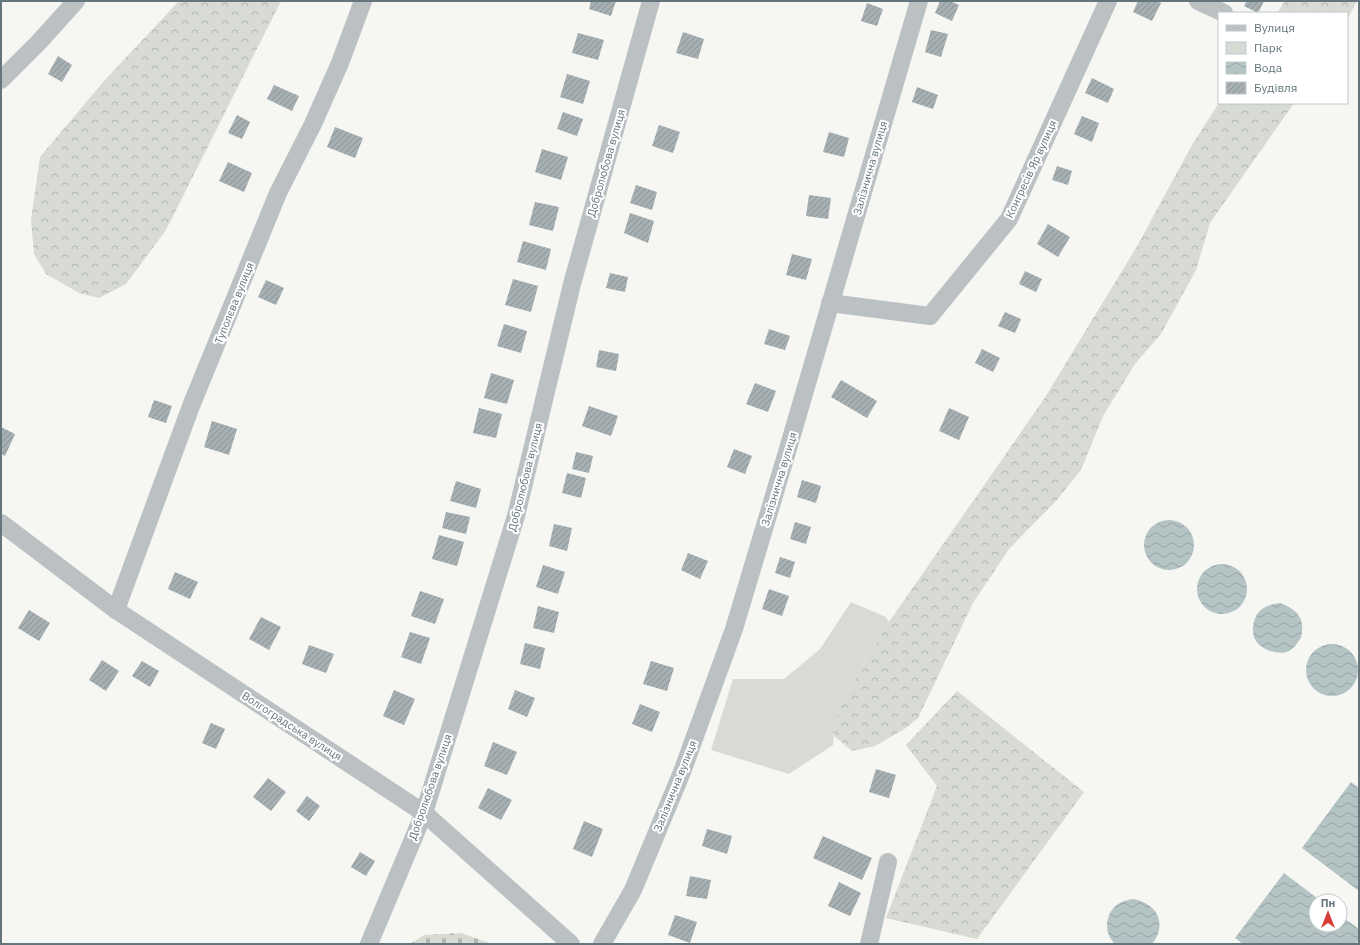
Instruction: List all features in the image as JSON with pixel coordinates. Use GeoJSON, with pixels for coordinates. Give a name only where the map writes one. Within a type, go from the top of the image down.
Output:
{"type":"FeatureCollection","features":[{"type":"Feature","properties":{"kind":"street"},"geometry":{"type":"LineString","coordinates":[[1,80],[39,42],[76,1]]}},
{"type":"Feature","properties":{"kind":"street","name":"Туполєва вулиця"},"geometry":{"type":"LineString","coordinates":[[116,610],[191,406],[278,193],[313,124],[340,63],[362,1]]}},
{"type":"Feature","properties":{"kind":"street","name":"Добролюбова вулиця"},"geometry":{"type":"LineString","coordinates":[[369,944],[424,813],[516,516],[572,284],[651,1]]}},
{"type":"Feature","properties":{"kind":"street","name":"Залізнична вулиця"},"geometry":{"type":"LineString","coordinates":[[602,944],[636,883],[682,772],[734,629],[919,1]]}},
{"type":"Feature","properties":{"kind":"street","name":"Конгресів Яр вулиця"},"geometry":{"type":"LineString","coordinates":[[830,303],[930,316],[1009,219],[1108,1]]}},
{"type":"Feature","properties":{"kind":"street"},"geometry":{"type":"LineString","coordinates":[[1198,1],[1222,12]]}},
{"type":"Feature","properties":{"kind":"street","name":"Волгоградська вулиця"},"geometry":{"type":"LineString","coordinates":[[1,523],[116,610],[424,813],[571,944]]}},
{"type":"Feature","properties":{"kind":"street"},"geometry":{"type":"LineString","coordinates":[[869,944],[888,862]]}},
{"type":"Feature","properties":{"kind":"green space"},"geometry":{"type":"Polygon","coordinates":[[[179,1],[281,1],[166,230],[126,284],[99,298],[79,293],[46,274],[34,254],[31,220],[40,157],[104,81],[179,1]]]}},
{"type":"Feature","properties":{"kind":"green space"},"geometry":{"type":"Polygon","coordinates":[[[1285,1],[1357,1],[1348,18],[1348,12],[1278,12],[1285,1]]]}},
{"type":"Feature","properties":{"kind":"green space"},"geometry":{"type":"Polygon","coordinates":[[[1218,104],[1293,104],[1210,223],[1196,270],[1161,334],[1135,364],[1103,416],[1081,470],[1056,501],[1009,549],[973,603],[918,718],[906,728],[875,746],[852,751],[833,735],[840,705],[889,622],[1044,399],[1136,248],[1192,145],[1218,104]]]}},
{"type":"Feature","properties":{"kind":"green space"},"geometry":{"type":"Polygon","coordinates":[[[851,602],[886,617],[889,622],[840,705],[834,731],[833,745],[789,774],[711,750],[733,679],[784,679],[820,649],[851,602]]]}},
{"type":"Feature","properties":{"kind":"green space"},"geometry":{"type":"Polygon","coordinates":[[[957,691],[1084,792],[977,939],[886,918],[937,786],[906,745],[957,691]]]}},
{"type":"Feature","properties":{"kind":"green space"},"geometry":{"type":"Polygon","coordinates":[[[461,933],[492,944],[410,944],[424,935],[461,933]]]}},
{"type":"Feature","properties":{"kind":"water"},"geometry":{"type":"Polygon","coordinates":[[[1169,520],[1178,522],[1189,531],[1194,545],[1192,554],[1183,565],[1169,570],[1160,568],[1149,559],[1144,545],[1146,536],[1155,525],[1169,520]]]}},
{"type":"Feature","properties":{"kind":"water"},"geometry":{"type":"Polygon","coordinates":[[[1222,564],[1232,566],[1240,571],[1245,579],[1247,589],[1245,599],[1240,607],[1232,612],[1222,614],[1212,612],[1204,607],[1199,599],[1197,589],[1199,579],[1204,571],[1212,566],[1222,564]]]}},
{"type":"Feature","properties":{"kind":"water"},"geometry":{"type":"Polygon","coordinates":[[[1280,603],[1297,613],[1302,625],[1302,635],[1299,641],[1290,650],[1283,653],[1274,652],[1260,646],[1254,638],[1253,632],[1254,621],[1258,613],[1269,605],[1280,603]]]}},
{"type":"Feature","properties":{"kind":"water"},"geometry":{"type":"Polygon","coordinates":[[[1332,644],[1342,646],[1350,652],[1356,660],[1358,670],[1356,680],[1350,688],[1342,694],[1332,696],[1322,694],[1314,688],[1308,680],[1306,670],[1308,660],[1314,652],[1322,646],[1332,644]]]}},
{"type":"Feature","properties":{"kind":"water"},"geometry":{"type":"Polygon","coordinates":[[[1351,782],[1359,788],[1359,891],[1302,848],[1351,782]]]}},
{"type":"Feature","properties":{"kind":"water"},"geometry":{"type":"Polygon","coordinates":[[[1284,873],[1310,893],[1308,893],[1308,933],[1348,933],[1348,921],[1359,929],[1359,940],[1356,944],[1243,944],[1235,938],[1284,873]]]}},
{"type":"Feature","properties":{"kind":"water"},"geometry":{"type":"Polygon","coordinates":[[[1133,899],[1148,905],[1158,916],[1159,929],[1152,944],[1115,944],[1111,939],[1107,929],[1110,912],[1118,904],[1133,899]]]}},
{"type":"Feature","properties":{"kind":"building"},"geometry":{"type":"Polygon","coordinates":[[[591,1],[616,1],[611,16],[589,9],[591,1]]]}},
{"type":"Feature","properties":{"kind":"building"},"geometry":{"type":"Polygon","coordinates":[[[940,1],[950,1],[959,5],[952,21],[935,13],[940,1]]]}},
{"type":"Feature","properties":{"kind":"building"},"geometry":{"type":"Polygon","coordinates":[[[1138,1],[1157,1],[1161,3],[1152,21],[1133,12],[1138,1]]]}},
{"type":"Feature","properties":{"kind":"building"},"geometry":{"type":"Polygon","coordinates":[[[1247,1],[1264,1],[1258,12],[1244,6],[1247,1]]]}},
{"type":"Feature","properties":{"kind":"building"},"geometry":{"type":"Polygon","coordinates":[[[867,3],[883,9],[877,26],[861,21],[867,3]]]}},
{"type":"Feature","properties":{"kind":"building"},"geometry":{"type":"Polygon","coordinates":[[[931,30],[948,34],[941,57],[925,52],[931,30]]]}},
{"type":"Feature","properties":{"kind":"building"},"geometry":{"type":"Polygon","coordinates":[[[683,32],[704,39],[698,59],[676,53],[683,32]]]}},
{"type":"Feature","properties":{"kind":"building"},"geometry":{"type":"Polygon","coordinates":[[[578,33],[604,40],[598,60],[572,53],[578,33]]]}},
{"type":"Feature","properties":{"kind":"building"},"geometry":{"type":"Polygon","coordinates":[[[58,56],[72,65],[62,82],[48,74],[58,56]]]}},
{"type":"Feature","properties":{"kind":"building"},"geometry":{"type":"Polygon","coordinates":[[[567,74],[590,81],[583,104],[560,97],[567,74]]]}},
{"type":"Feature","properties":{"kind":"building"},"geometry":{"type":"Polygon","coordinates":[[[1092,78],[1114,89],[1108,103],[1085,93],[1092,78]]]}},
{"type":"Feature","properties":{"kind":"building"},"geometry":{"type":"Polygon","coordinates":[[[274,85],[299,96],[292,111],[267,99],[274,85]]]}},
{"type":"Feature","properties":{"kind":"building"},"geometry":{"type":"Polygon","coordinates":[[[917,87],[938,95],[933,109],[912,102],[917,87]]]}},
{"type":"Feature","properties":{"kind":"building"},"geometry":{"type":"Polygon","coordinates":[[[563,112],[583,119],[577,136],[557,129],[563,112]]]}},
{"type":"Feature","properties":{"kind":"building"},"geometry":{"type":"Polygon","coordinates":[[[237,115],[250,122],[242,139],[228,133],[237,115]]]}},
{"type":"Feature","properties":{"kind":"building"},"geometry":{"type":"Polygon","coordinates":[[[1082,116],[1099,123],[1092,142],[1074,134],[1082,116]]]}},
{"type":"Feature","properties":{"kind":"building"},"geometry":{"type":"Polygon","coordinates":[[[659,125],[680,132],[673,153],[652,146],[659,125]]]}},
{"type":"Feature","properties":{"kind":"building"},"geometry":{"type":"Polygon","coordinates":[[[335,127],[363,138],[355,158],[327,147],[335,127]]]}},
{"type":"Feature","properties":{"kind":"building"},"geometry":{"type":"Polygon","coordinates":[[[829,132],[849,138],[844,157],[823,152],[829,132]]]}},
{"type":"Feature","properties":{"kind":"building"},"geometry":{"type":"Polygon","coordinates":[[[542,149],[568,157],[561,180],[535,172],[542,149]]]}},
{"type":"Feature","properties":{"kind":"building"},"geometry":{"type":"Polygon","coordinates":[[[228,162],[252,173],[244,192],[219,181],[228,162]]]}},
{"type":"Feature","properties":{"kind":"building"},"geometry":{"type":"Polygon","coordinates":[[[1057,166],[1072,171],[1068,185],[1052,180],[1057,166]]]}},
{"type":"Feature","properties":{"kind":"building"},"geometry":{"type":"Polygon","coordinates":[[[636,185],[657,192],[652,210],[630,203],[636,185]]]}},
{"type":"Feature","properties":{"kind":"building"},"geometry":{"type":"Polygon","coordinates":[[[809,195],[831,198],[828,219],[806,216],[809,195]]]}},
{"type":"Feature","properties":{"kind":"building"},"geometry":{"type":"Polygon","coordinates":[[[535,202],[559,207],[553,231],[529,225],[535,202]]]}},
{"type":"Feature","properties":{"kind":"building"},"geometry":{"type":"Polygon","coordinates":[[[630,213],[654,221],[648,243],[624,233],[630,213]]]}},
{"type":"Feature","properties":{"kind":"building"},"geometry":{"type":"Polygon","coordinates":[[[1048,224],[1070,237],[1058,257],[1037,244],[1048,224]]]}},
{"type":"Feature","properties":{"kind":"building"},"geometry":{"type":"Polygon","coordinates":[[[523,241],[551,249],[546,270],[517,262],[523,241]]]}},
{"type":"Feature","properties":{"kind":"building"},"geometry":{"type":"Polygon","coordinates":[[[792,254],[812,259],[806,280],[786,275],[792,254]]]}},
{"type":"Feature","properties":{"kind":"building"},"geometry":{"type":"Polygon","coordinates":[[[1025,271],[1042,279],[1036,292],[1019,284],[1025,271]]]}},
{"type":"Feature","properties":{"kind":"building"},"geometry":{"type":"Polygon","coordinates":[[[610,273],[628,277],[625,292],[606,288],[610,273]]]}},
{"type":"Feature","properties":{"kind":"building"},"geometry":{"type":"Polygon","coordinates":[[[513,279],[538,286],[531,312],[505,305],[513,279]]]}},
{"type":"Feature","properties":{"kind":"building"},"geometry":{"type":"Polygon","coordinates":[[[266,280],[284,288],[276,305],[258,297],[266,280]]]}},
{"type":"Feature","properties":{"kind":"building"},"geometry":{"type":"Polygon","coordinates":[[[1005,312],[1021,319],[1015,333],[998,326],[1005,312]]]}},
{"type":"Feature","properties":{"kind":"building"},"geometry":{"type":"Polygon","coordinates":[[[504,324],[527,331],[521,353],[497,346],[504,324]]]}},
{"type":"Feature","properties":{"kind":"building"},"geometry":{"type":"Polygon","coordinates":[[[769,329],[790,336],[785,350],[764,344],[769,329]]]}},
{"type":"Feature","properties":{"kind":"building"},"geometry":{"type":"Polygon","coordinates":[[[982,349],[1000,358],[993,372],[975,363],[982,349]]]}},
{"type":"Feature","properties":{"kind":"building"},"geometry":{"type":"Polygon","coordinates":[[[599,350],[619,354],[616,371],[596,367],[599,350]]]}},
{"type":"Feature","properties":{"kind":"building"},"geometry":{"type":"Polygon","coordinates":[[[491,373],[514,380],[507,404],[484,398],[491,373]]]}},
{"type":"Feature","properties":{"kind":"building"},"geometry":{"type":"Polygon","coordinates":[[[841,380],[877,401],[867,418],[831,397],[841,380]]]}},
{"type":"Feature","properties":{"kind":"building"},"geometry":{"type":"Polygon","coordinates":[[[755,383],[776,391],[768,412],[746,404],[755,383]]]}},
{"type":"Feature","properties":{"kind":"building"},"geometry":{"type":"Polygon","coordinates":[[[154,400],[172,406],[166,423],[148,417],[154,400]]]}},
{"type":"Feature","properties":{"kind":"building"},"geometry":{"type":"Polygon","coordinates":[[[589,406],[618,416],[611,436],[582,426],[589,406]]]}},
{"type":"Feature","properties":{"kind":"building"},"geometry":{"type":"Polygon","coordinates":[[[479,408],[502,414],[496,438],[473,433],[479,408]]]}},
{"type":"Feature","properties":{"kind":"building"},"geometry":{"type":"Polygon","coordinates":[[[949,408],[969,417],[959,440],[939,431],[949,408]]]}},
{"type":"Feature","properties":{"kind":"building"},"geometry":{"type":"Polygon","coordinates":[[[212,421],[237,429],[229,455],[204,447],[212,421]]]}},
{"type":"Feature","properties":{"kind":"building"},"geometry":{"type":"Polygon","coordinates":[[[1,427],[15,434],[5,456],[1,454],[1,427]]]}},
{"type":"Feature","properties":{"kind":"building"},"geometry":{"type":"Polygon","coordinates":[[[734,449],[752,456],[745,474],[727,467],[734,449]]]}},
{"type":"Feature","properties":{"kind":"building"},"geometry":{"type":"Polygon","coordinates":[[[576,452],[593,456],[589,473],[572,469],[576,452]]]}},
{"type":"Feature","properties":{"kind":"building"},"geometry":{"type":"Polygon","coordinates":[[[567,473],[586,478],[581,498],[562,493],[567,473]]]}},
{"type":"Feature","properties":{"kind":"building"},"geometry":{"type":"Polygon","coordinates":[[[802,480],[821,486],[816,503],[797,497],[802,480]]]}},
{"type":"Feature","properties":{"kind":"building"},"geometry":{"type":"Polygon","coordinates":[[[456,481],[481,489],[476,508],[450,501],[456,481]]]}},
{"type":"Feature","properties":{"kind":"building"},"geometry":{"type":"Polygon","coordinates":[[[446,512],[470,517],[466,534],[442,528],[446,512]]]}},
{"type":"Feature","properties":{"kind":"building"},"geometry":{"type":"Polygon","coordinates":[[[795,522],[811,527],[806,544],[790,539],[795,522]]]}},
{"type":"Feature","properties":{"kind":"building"},"geometry":{"type":"Polygon","coordinates":[[[554,524],[572,528],[567,551],[549,546],[554,524]]]}},
{"type":"Feature","properties":{"kind":"building"},"geometry":{"type":"Polygon","coordinates":[[[439,535],[464,542],[457,566],[432,559],[439,535]]]}},
{"type":"Feature","properties":{"kind":"building"},"geometry":{"type":"Polygon","coordinates":[[[688,553],[708,561],[700,579],[681,570],[688,553]]]}},
{"type":"Feature","properties":{"kind":"building"},"geometry":{"type":"Polygon","coordinates":[[[780,557],[795,562],[790,578],[775,573],[780,557]]]}},
{"type":"Feature","properties":{"kind":"building"},"geometry":{"type":"Polygon","coordinates":[[[543,565],[565,572],[558,594],[536,587],[543,565]]]}},
{"type":"Feature","properties":{"kind":"building"},"geometry":{"type":"Polygon","coordinates":[[[175,572],[198,582],[190,599],[168,589],[175,572]]]}},
{"type":"Feature","properties":{"kind":"building"},"geometry":{"type":"Polygon","coordinates":[[[769,589],[789,596],[782,616],[762,609],[769,589]]]}},
{"type":"Feature","properties":{"kind":"building"},"geometry":{"type":"Polygon","coordinates":[[[420,591],[444,599],[435,624],[411,616],[420,591]]]}},
{"type":"Feature","properties":{"kind":"building"},"geometry":{"type":"Polygon","coordinates":[[[538,606],[559,612],[554,633],[533,628],[538,606]]]}},
{"type":"Feature","properties":{"kind":"building"},"geometry":{"type":"Polygon","coordinates":[[[29,610],[50,623],[39,641],[18,628],[29,610]]]}},
{"type":"Feature","properties":{"kind":"building"},"geometry":{"type":"Polygon","coordinates":[[[261,617],[281,627],[269,650],[249,639],[261,617]]]}},
{"type":"Feature","properties":{"kind":"building"},"geometry":{"type":"Polygon","coordinates":[[[410,632],[430,638],[421,664],[401,657],[410,632]]]}},
{"type":"Feature","properties":{"kind":"building"},"geometry":{"type":"Polygon","coordinates":[[[525,643],[545,648],[540,669],[520,664],[525,643]]]}},
{"type":"Feature","properties":{"kind":"building"},"geometry":{"type":"Polygon","coordinates":[[[309,645],[334,654],[326,673],[302,664],[309,645]]]}},
{"type":"Feature","properties":{"kind":"building"},"geometry":{"type":"Polygon","coordinates":[[[102,660],[119,671],[106,691],[89,680],[102,660]]]}},
{"type":"Feature","properties":{"kind":"building"},"geometry":{"type":"Polygon","coordinates":[[[142,661],[159,671],[150,687],[132,676],[142,661]]]}},
{"type":"Feature","properties":{"kind":"building"},"geometry":{"type":"Polygon","coordinates":[[[651,661],[674,668],[667,691],[643,684],[651,661]]]}},
{"type":"Feature","properties":{"kind":"building"},"geometry":{"type":"Polygon","coordinates":[[[394,690],[415,699],[404,725],[383,716],[394,690]]]}},
{"type":"Feature","properties":{"kind":"building"},"geometry":{"type":"Polygon","coordinates":[[[515,690],[535,698],[527,717],[508,709],[515,690]]]}},
{"type":"Feature","properties":{"kind":"building"},"geometry":{"type":"Polygon","coordinates":[[[640,704],[660,712],[652,732],[632,724],[640,704]]]}},
{"type":"Feature","properties":{"kind":"building"},"geometry":{"type":"Polygon","coordinates":[[[211,723],[225,729],[216,749],[202,743],[211,723]]]}},
{"type":"Feature","properties":{"kind":"building"},"geometry":{"type":"Polygon","coordinates":[[[493,742],[517,752],[507,775],[484,766],[493,742]]]}},
{"type":"Feature","properties":{"kind":"building"},"geometry":{"type":"Polygon","coordinates":[[[876,769],[896,775],[889,798],[869,792],[876,769]]]}},
{"type":"Feature","properties":{"kind":"building"},"geometry":{"type":"Polygon","coordinates":[[[268,778],[286,792],[271,811],[253,797],[268,778]]]}},
{"type":"Feature","properties":{"kind":"building"},"geometry":{"type":"Polygon","coordinates":[[[488,788],[512,800],[501,820],[478,808],[488,788]]]}},
{"type":"Feature","properties":{"kind":"building"},"geometry":{"type":"Polygon","coordinates":[[[307,796],[320,806],[309,821],[296,811],[307,796]]]}},
{"type":"Feature","properties":{"kind":"building"},"geometry":{"type":"Polygon","coordinates":[[[584,821],[603,829],[592,857],[573,849],[584,821]]]}},
{"type":"Feature","properties":{"kind":"building"},"geometry":{"type":"Polygon","coordinates":[[[707,829],[732,836],[727,854],[702,846],[707,829]]]}},
{"type":"Feature","properties":{"kind":"building"},"geometry":{"type":"Polygon","coordinates":[[[823,836],[872,858],[862,880],[813,858],[823,836]]]}},
{"type":"Feature","properties":{"kind":"building"},"geometry":{"type":"Polygon","coordinates":[[[360,852],[375,861],[366,876],[351,867],[360,852]]]}},
{"type":"Feature","properties":{"kind":"building"},"geometry":{"type":"Polygon","coordinates":[[[690,876],[711,880],[707,899],[686,896],[690,876]]]}},
{"type":"Feature","properties":{"kind":"building"},"geometry":{"type":"Polygon","coordinates":[[[839,882],[861,893],[850,916],[828,906],[839,882]]]}},
{"type":"Feature","properties":{"kind":"building"},"geometry":{"type":"Polygon","coordinates":[[[675,915],[697,922],[690,943],[668,935],[675,915]]]}}]}
